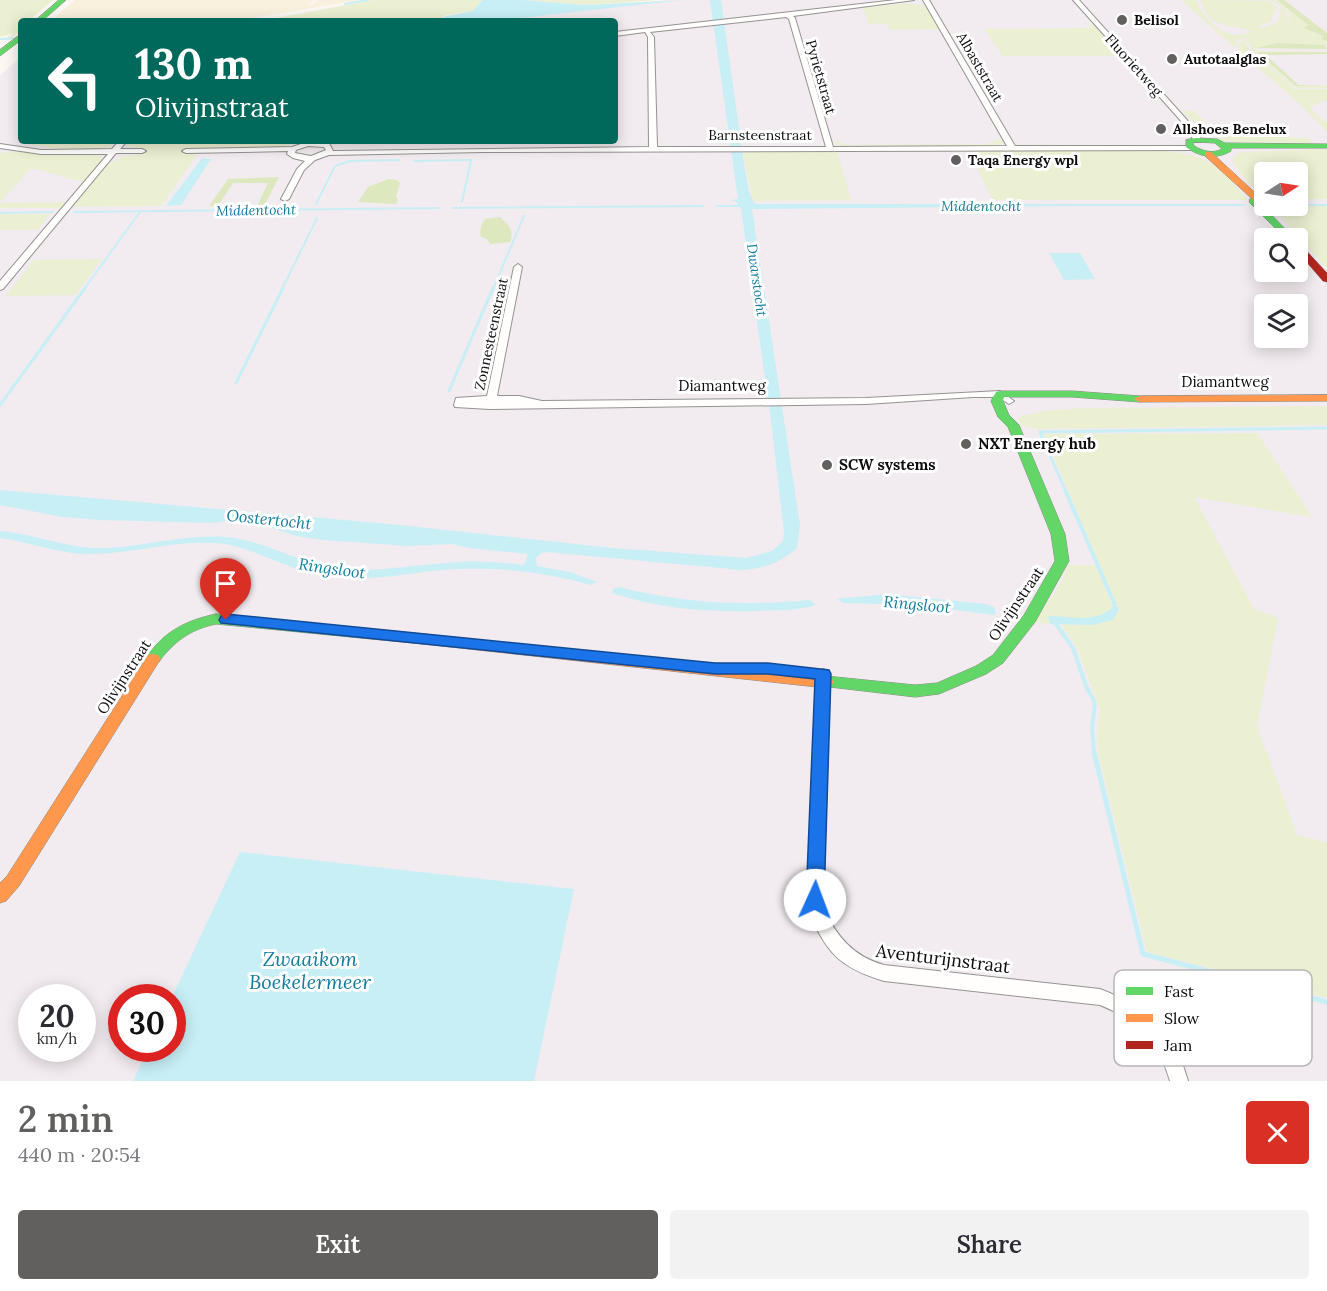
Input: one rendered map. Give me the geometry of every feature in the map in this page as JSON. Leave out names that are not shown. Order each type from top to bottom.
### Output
[{"type":"street","points":[[42,18],[63,0]]},
{"type":"street","points":[[653,149],[651,37],[646,31],[911,0]]},
{"type":"street","name":"Albaststraat","points":[[926,0],[1012,148]]},
{"type":"street","name":"Fluorietweg","points":[[1076,0],[1254,200]]},
{"type":"street","name":"Pyrietstraat","points":[[787,14],[792,18],[830,148]]},
{"type":"street","points":[[0,54],[18,38]]},
{"type":"street","points":[[0,140],[8,145],[56,152],[142,151]]},
{"type":"street","points":[[0,287],[120,144]]},
{"type":"street","points":[[186,151],[292,150],[307,144]]},
{"type":"street","points":[[324,144],[329,151]]},
{"type":"street","points":[[483,150],[484,144]]},
{"type":"street","points":[[1206,145],[1327,146]]},
{"type":"street","name":"Barnsteenstraat","points":[[313,158],[329,151],[1206,145]]},
{"type":"street","points":[[292,150],[293,156],[313,158]]},
{"type":"street","points":[[301,169],[302,158]]},
{"type":"street","points":[[285,199],[301,169],[313,158]]},
{"type":"street","name":"Fluorietweg","points":[[1272,216],[1282,228]]},
{"type":"street","points":[[1308,258],[1327,279]]},
{"type":"street","name":"Zonnesteenstraat","points":[[490,403],[518,267]]},
{"type":"street","name":"Diamantweg","points":[[490,403],[1002,399],[1072,394],[1124,399],[1327,398]]},
{"type":"street","name":"Olivijnstraat","points":[[0,895],[13,881],[159,651],[177,632],[194,624],[226,620],[823,678],[915,691],[939,688],[960,679],[998,659],[1029,618],[1062,561],[1058,534],[1012,425],[1015,418],[1002,399]]},
{"type":"street","name":"Aventurijnstraat","points":[[823,678],[815,908],[836,947],[848,959],[865,968],[884,973],[1101,997],[1114,1002]]},
{"type":"street","name":"Aventurijnstraat","points":[[1175,1066],[1179,1081]]},
{"type":"shaded area","points":[[75,0],[314,0],[307,5],[311,5],[319,0],[360,0],[250,18],[54,18]]},
{"type":"shaded area","points":[[669,0],[1327,0],[1327,1081],[0,1081],[0,75],[18,60],[18,144],[618,144],[618,18],[502,18]]},
{"type":"green space","points":[[0,0],[53,0],[32,18],[18,18],[18,32],[12,37],[8,37],[14,33],[0,37]]},
{"type":"green space","points":[[373,0],[482,0],[473,11],[446,15],[442,18],[276,18]]},
{"type":"green space","points":[[523,0],[657,0],[586,5]]},
{"type":"green space","points":[[1181,0],[1196,0],[1210,21],[1218,28],[1234,35],[1251,31],[1216,22],[1206,13],[1200,0],[1269,1],[1277,8],[1272,17],[1273,20],[1260,26],[1260,29],[1278,22],[1282,7],[1270,0],[1275,0],[1286,8],[1286,14],[1291,20],[1286,24],[1292,22],[1288,10],[1309,26],[1305,28],[1323,37],[1327,45],[1278,43],[1256,48],[1257,51],[1327,50],[1258,52],[1296,86],[1327,86],[1327,88],[1295,88],[1252,51],[1249,43],[1244,40],[1250,37],[1238,40],[1235,48]]},
{"type":"green space","points":[[1277,0],[1284,0],[1327,33],[1327,41],[1322,40],[1323,36],[1304,28],[1308,25]]},
{"type":"green space","points":[[907,3],[926,6],[940,29],[890,30],[887,24],[869,24],[863,8]]},
{"type":"green space","points":[[1088,25],[1094,26],[1121,56],[1003,56],[984,29],[1091,28]]},
{"type":"green space","points":[[1244,40],[1250,51],[1294,89],[1327,89],[1327,100],[1310,107],[1316,115],[1327,122],[1327,131],[1290,95],[1238,51],[1239,43]]},
{"type":"green space","points":[[1278,43],[1325,45],[1327,49],[1256,48]]},
{"type":"green space","points":[[1257,52],[1327,52],[1327,54],[1266,55],[1298,85],[1327,86],[1296,86]]},
{"type":"green space","points":[[1194,111],[1214,131],[1222,135],[1308,138],[1313,143],[1230,142],[1209,136],[1183,112]]},
{"type":"green space","points":[[1004,139],[1005,143],[991,146],[850,147],[836,144],[831,140],[849,145],[988,144]]},
{"type":"green space","points":[[114,144],[101,149],[89,150],[32,145]]},
{"type":"green space","points":[[126,144],[293,144],[261,149],[189,149],[186,154],[197,154],[161,206],[72,207],[109,165],[118,159],[141,154],[144,150],[126,146]]},
{"type":"green space","points":[[1140,149],[1175,152],[1201,158],[1223,172],[1247,200],[993,200],[968,150]]},
{"type":"green space","points":[[1327,149],[1327,199],[1308,199],[1308,162],[1254,162],[1254,189],[1232,160],[1240,152]]},
{"type":"green space","points":[[15,151],[51,155],[99,155],[102,160],[84,182],[31,168],[0,202],[0,153]]},
{"type":"green space","points":[[743,151],[837,151],[851,200],[753,201]]},
{"type":"green space","points":[[279,177],[264,206],[257,206],[268,183],[233,183],[218,206],[209,206],[228,179]]},
{"type":"green space","points":[[389,179],[400,183],[396,204],[358,202],[368,187]]},
{"type":"green space","points":[[67,202],[62,208],[0,208],[0,203]]},
{"type":"green space","points":[[1308,206],[1327,206],[1327,269],[1308,248],[1308,228],[1291,228],[1280,216],[1308,216]]},
{"type":"green space","points":[[0,214],[50,214],[37,230],[0,230]]},
{"type":"green space","points":[[500,217],[511,231],[510,242],[490,244],[487,239],[481,237],[481,225],[485,219]]},
{"type":"green space","points":[[102,259],[75,295],[6,296],[34,260]]},
{"type":"green space","points":[[1327,406],[1327,425],[1036,429],[1020,425],[1018,417],[1043,411],[1083,408]]},
{"type":"green space","points":[[1257,433],[1312,517],[1194,497],[1254,609],[1278,618],[1257,726],[1297,835],[1327,843],[1327,998],[1312,994],[1312,970],[1217,970],[1147,952],[1099,756],[1097,738],[1100,710],[1077,647],[1061,624],[1092,625],[1118,607],[1044,434]]},
{"type":"green space","points":[[1068,565],[1095,565],[1113,607],[1091,618],[1048,617],[1050,624],[1035,622],[1062,581]]},
{"type":"water","points":[[482,0],[523,0],[586,5],[682,0],[520,18],[442,18],[473,11]]},
{"type":"water","points":[[710,0],[721,0],[744,164],[749,192],[755,204],[1067,204],[1069,206],[752,209],[800,525],[797,548],[791,553],[765,566],[742,570],[546,552],[536,558],[537,566],[570,572],[597,582],[591,585],[536,573],[480,569],[443,570],[379,577],[340,577],[305,571],[225,544],[191,543],[89,554],[66,552],[0,538],[0,531],[80,547],[107,548],[195,537],[225,537],[255,543],[328,567],[356,570],[466,562],[524,565],[528,554],[469,548],[453,544],[408,546],[323,540],[297,536],[249,520],[213,523],[62,517],[0,505],[0,490],[390,524],[613,548],[746,558],[772,551],[783,541],[784,533],[772,428],[741,208],[737,202],[731,200],[738,199]]},
{"type":"water","points":[[202,158],[211,159],[181,205],[166,206]]},
{"type":"water","points":[[1049,253],[1080,253],[1095,279],[1064,280]]},
{"type":"water","points":[[619,587],[691,600],[761,603],[810,600],[816,605],[756,611],[683,608],[647,603],[612,593],[613,589]]},
{"type":"water","points":[[887,594],[986,604],[994,607],[996,613],[994,615],[919,605],[843,603],[837,599]]},
{"type":"water","points":[[1113,607],[1118,607],[1119,610],[1113,620],[1092,625],[1050,624],[1048,616],[1074,618],[1098,616]]},
{"type":"water","name":"Zwaaikom Boekelermeer","points":[[240,852],[574,889],[534,1081],[133,1081],[142,1062],[186,1062],[186,984],[178,984]]},
{"type":"waterway","name":"Ringsloot","points":[[345,4],[368,0]]},
{"type":"waterway","name":"Ringsloot","points":[[0,39],[18,38]]},
{"type":"waterway","points":[[316,204],[335,166],[350,161],[399,160]]},
{"type":"waterway","points":[[414,161],[471,160],[462,202]]},
{"type":"waterway","name":"Middentocht","points":[[1065,205],[1244,205]]},
{"type":"waterway","name":"Middentocht","points":[[1308,205],[1327,205]]},
{"type":"waterway","name":"Middentocht","points":[[453,208],[703,206]]},
{"type":"waterway","name":"Middentocht","points":[[717,206],[743,206]]},
{"type":"waterway","name":"Middentocht","points":[[74,212],[439,208]]},
{"type":"waterway","name":"Middentocht","points":[[0,213],[52,212]]},
{"type":"waterway","points":[[84,289],[140,212]]},
{"type":"waterway","points":[[493,289],[524,216]]},
{"type":"waterway","points":[[282,289],[317,218]]},
{"type":"waterway","points":[[0,405],[85,288]]},
{"type":"waterway","points":[[236,383],[283,288]]},
{"type":"waterway","points":[[449,391],[493,288]]},
{"type":"waterway","points":[[1067,494],[1040,432],[1327,428]]},
{"type":"waterway","points":[[1066,492],[1115,605],[1114,611]]},
{"type":"waterway","points":[[1053,620],[1073,648],[1086,686],[1095,703],[1092,728],[1094,753]]},
{"type":"waterway","points":[[1094,752],[1143,954],[1204,970]]},
{"type":"waterway","points":[[1312,998],[1327,1002]]},
{"type":"traffic: fast","points":[[42,18],[63,0]]},
{"type":"traffic: fast","points":[[0,54],[18,39]]},
{"type":"traffic: fast","points":[[1196,140],[1217,141],[1228,149],[1214,154],[1199,152],[1190,147],[1189,142],[1196,140]]},
{"type":"traffic: fast","points":[[1225,145],[1327,146]]},
{"type":"traffic: fast","points":[[1253,201],[1280,228]]},
{"type":"traffic: fast","points":[[826,682],[915,691],[939,688],[981,670],[998,659],[1030,618],[1062,561],[1058,534],[1013,425],[1004,417],[997,401],[1000,394],[1072,394],[1140,399]]},
{"type":"traffic: fast","points":[[153,659],[172,637],[188,627],[216,619],[423,639]]},
{"type":"traffic: slow","points":[[1208,154],[1254,196]]},
{"type":"traffic: slow","points":[[1140,399],[1327,398]]},
{"type":"traffic: slow","points":[[423,639],[826,682]]},
{"type":"traffic: slow","points":[[0,895],[13,881],[153,659]]},
{"type":"traffic: jam","points":[[1308,258],[1327,279]]},
{"type":"place","name":"Belisol","points":[[1122,20]]},
{"type":"place","name":"Autotaalglas","points":[[1172,59]]},
{"type":"place","name":"Allshoes Benelux","points":[[1161,129]]},
{"type":"place","name":"Taqa Energy wpl","points":[[956,160]]},
{"type":"place","name":"NXT Energy hub","points":[[966,444]]},
{"type":"place","name":"SCW systems","points":[[827,465]]},
{"type":"route","points":[[226,620],[715,669],[768,668],[823,674],[815,900]]},
{"type":"water label","name":"Dwarstocht","points":[[757,280]]},
{"type":"water label","name":"Oostertocht","points":[[269,519]]}]
